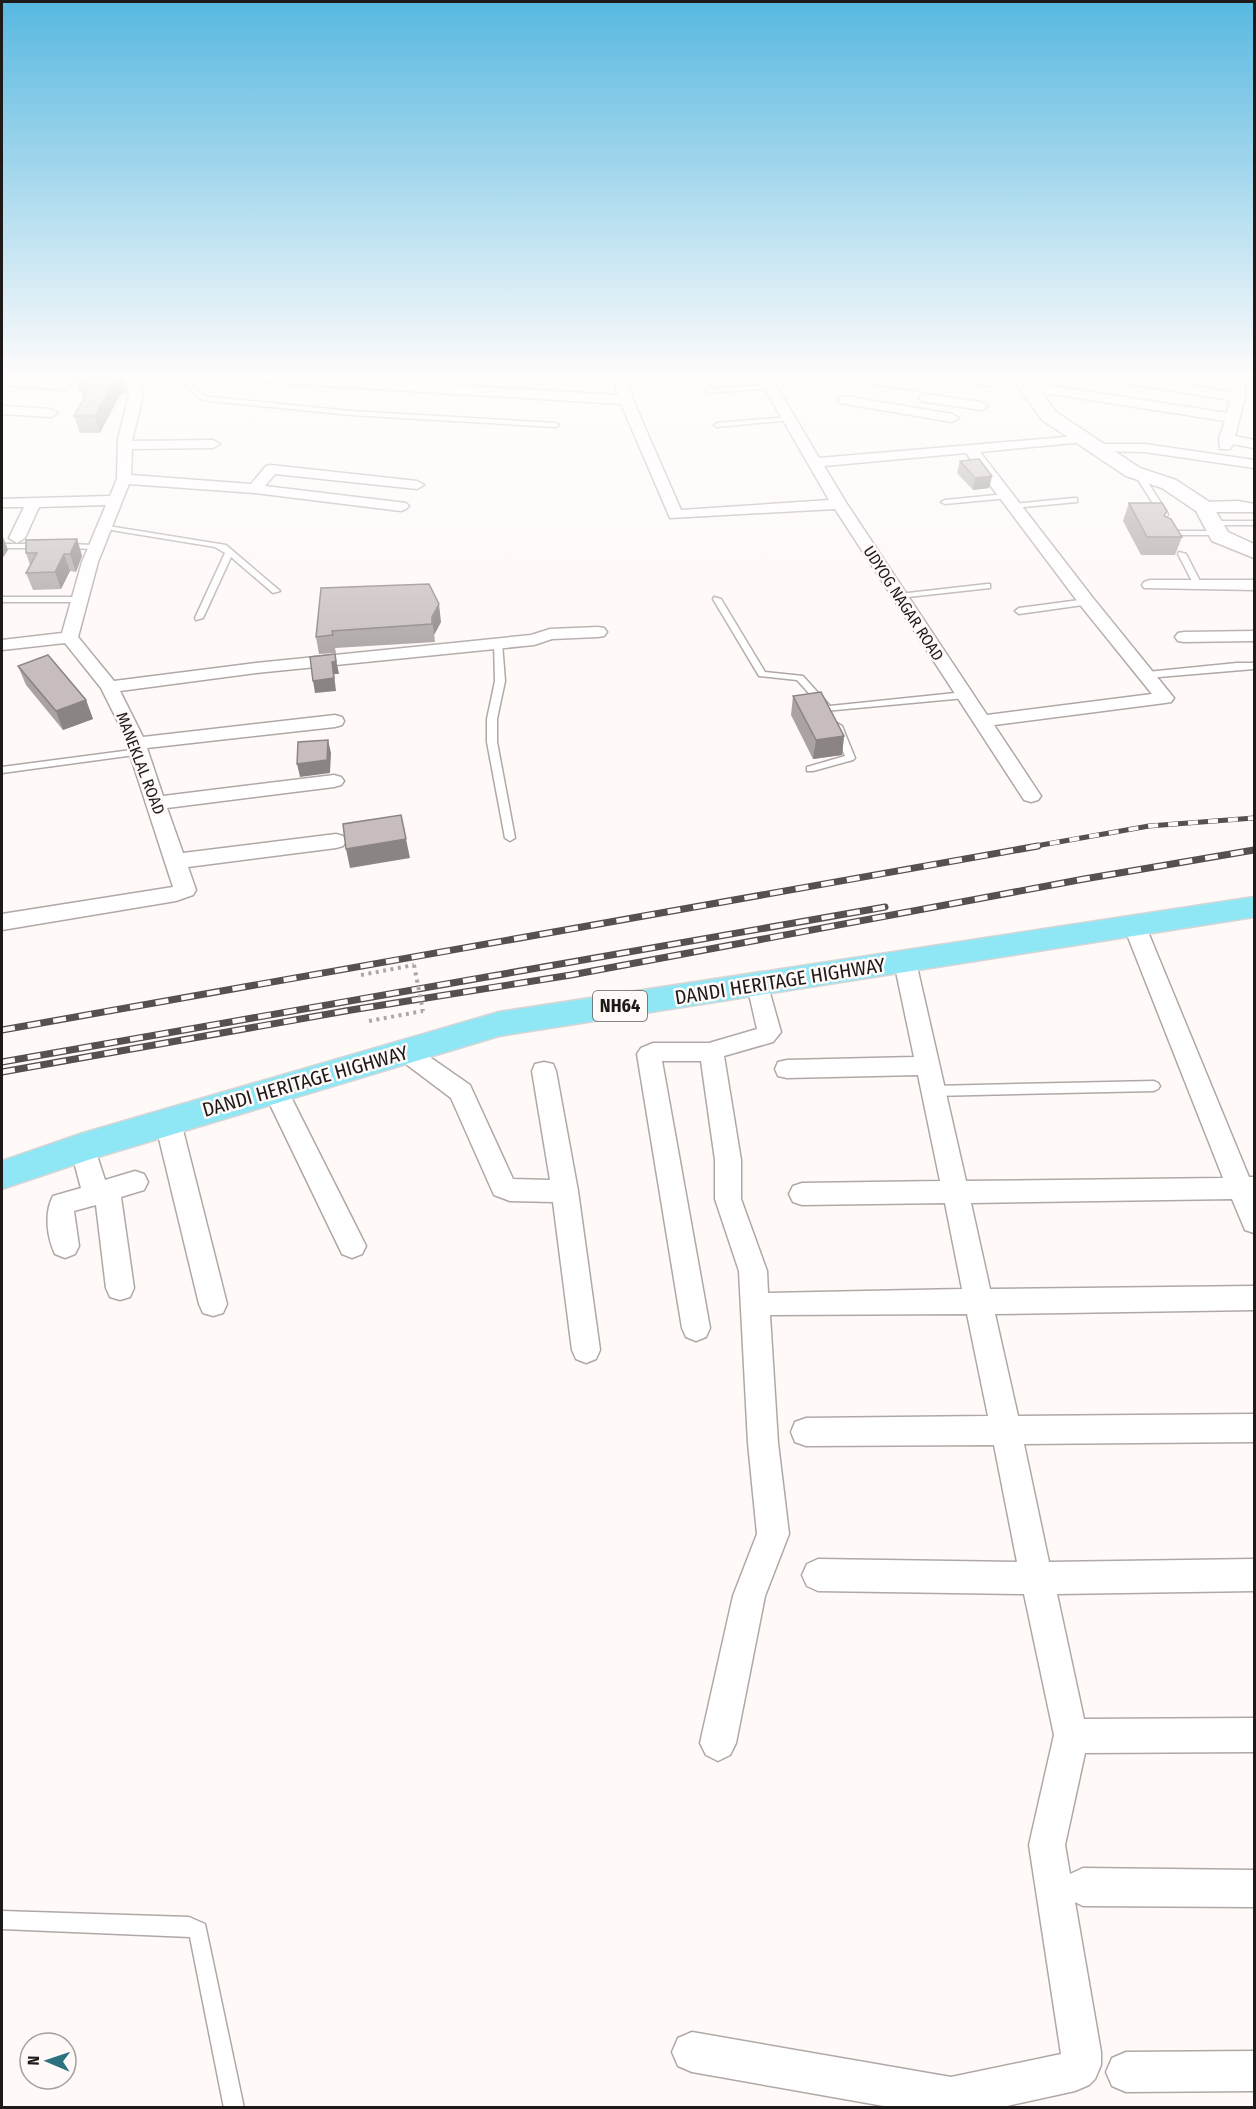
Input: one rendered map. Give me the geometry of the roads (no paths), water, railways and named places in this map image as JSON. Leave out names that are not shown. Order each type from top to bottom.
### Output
[{"type":"highway","name":"DANDI HERITAGE HIGHWAY","points":[[2,1175],[83,1147],[499,1024],[1254,907]]},
{"type":"main road","points":[[1138,475],[1169,484],[1212,521],[1221,536],[1254,552]]},
{"type":"street","points":[[2,645],[69,637],[96,547],[116,500],[124,473]]},
{"type":"street","points":[[255,489],[267,473]]},
{"type":"street","points":[[311,473],[417,485]]},
{"type":"street","points":[[657,473],[675,515],[839,504]]},
{"type":"street","name":"UDYOG NAGAR ROAD","points":[[821,473],[1031,796]]},
{"type":"street","points":[[981,721],[1165,698],[1087,602],[989,473]]},
{"type":"street","points":[[124,479],[255,489],[401,506]]},
{"type":"street","points":[[1212,521],[1251,508],[1241,491]]},
{"type":"street","points":[[2,503],[116,500]]},
{"type":"street","points":[[12,542],[34,502]]},
{"type":"street","points":[[1150,585],[1254,585]]},
{"type":"street","points":[[108,687],[248,669],[534,640],[553,633],[598,632]]},
{"type":"street","points":[[1184,637],[1254,636]]},
{"type":"street","name":"MANEKLAL ROAD","points":[[2,922],[176,894],[185,890],[132,730],[108,687],[69,637]]},
{"type":"street","points":[[137,748],[335,721]]},
{"type":"street","points":[[157,803],[334,781]]},
{"type":"street","points":[[177,861],[336,841]]},
{"type":"street","points":[[1135,927],[1248,1188],[1254,1222]]},
{"type":"street","points":[[692,2052],[951,2097],[1075,2071],[1081,2065],[1081,2052],[1047,1845],[1072,1734],[1068,1726],[977,1302],[956,1193],[904,962]]},
{"type":"street","points":[[696,1328],[650,1054],[653,1052],[712,1052],[765,1036],[769,1032],[758,985]]},
{"type":"street","points":[[406,1052],[461,1092],[503,1187],[510,1190],[565,1191]]},
{"type":"street","points":[[712,1052],[728,1160],[728,1199],[753,1270],[763,1443],[773,1534],[749,1596],[718,1743]]},
{"type":"street","points":[[787,1069],[931,1078]]},
{"type":"street","points":[[544,1071],[565,1191],[586,1350]]},
{"type":"street","points":[[275,1090],[352,1246]]},
{"type":"street","points":[[168,1122],[213,1304]]},
{"type":"street","points":[[83,1147],[101,1191],[120,1288]]},
{"type":"street","points":[[65,1246],[60,1208],[62,1204],[135,1182]]},
{"type":"street","points":[[802,1194],[1248,1188]]},
{"type":"street","points":[[772,1304],[1254,1298]]},
{"type":"street","points":[[806,1432],[1254,1428]]},
{"type":"street","points":[[818,1575],[1036,1578],[1254,1575]]},
{"type":"street","points":[[1072,1734],[1079,1736],[1254,1735]]},
{"type":"street","points":[[1083,1887],[1254,1889]]},
{"type":"street","points":[[1126,2072],[1254,2071]]},
{"type":"lane","points":[[1138,475],[1164,514]]},
{"type":"lane","points":[[945,502],[1074,500]]},
{"type":"lane","points":[[1164,533],[1212,521],[1254,523]]},
{"type":"lane","points":[[105,527],[216,545],[229,552],[276,591]]},
{"type":"lane","points":[[12,542],[96,547]]},
{"type":"lane","points":[[199,618],[229,552]]},
{"type":"lane","points":[[1182,554],[1198,585]]},
{"type":"lane","points":[[900,596],[987,586]]},
{"type":"lane","points":[[2,600],[80,599]]},
{"type":"lane","points":[[717,599],[762,674],[803,680],[828,709],[850,758],[810,769]]},
{"type":"lane","points":[[1019,611],[1087,602]]},
{"type":"lane","points":[[498,643],[500,681],[492,719],[492,742],[510,838]]},
{"type":"lane","points":[[1147,675],[1254,666]]},
{"type":"lane","points":[[828,709],[964,695]]},
{"type":"lane","points":[[2,770],[137,748]]},
{"type":"lane","points":[[931,1078],[1154,1086]]},
{"type":"lane","points":[[2,1920],[189,1926],[198,1931],[234,2108]]},
{"type":"railway","points":[[1030,847],[1149,826],[1254,818]]},
{"type":"railway","points":[[2,1030],[1038,846]]},
{"type":"railway","points":[[2,1072],[351,1010],[571,975],[1084,879],[1254,850]]},
{"type":"railway","points":[[2,1062],[885,907]]}]
